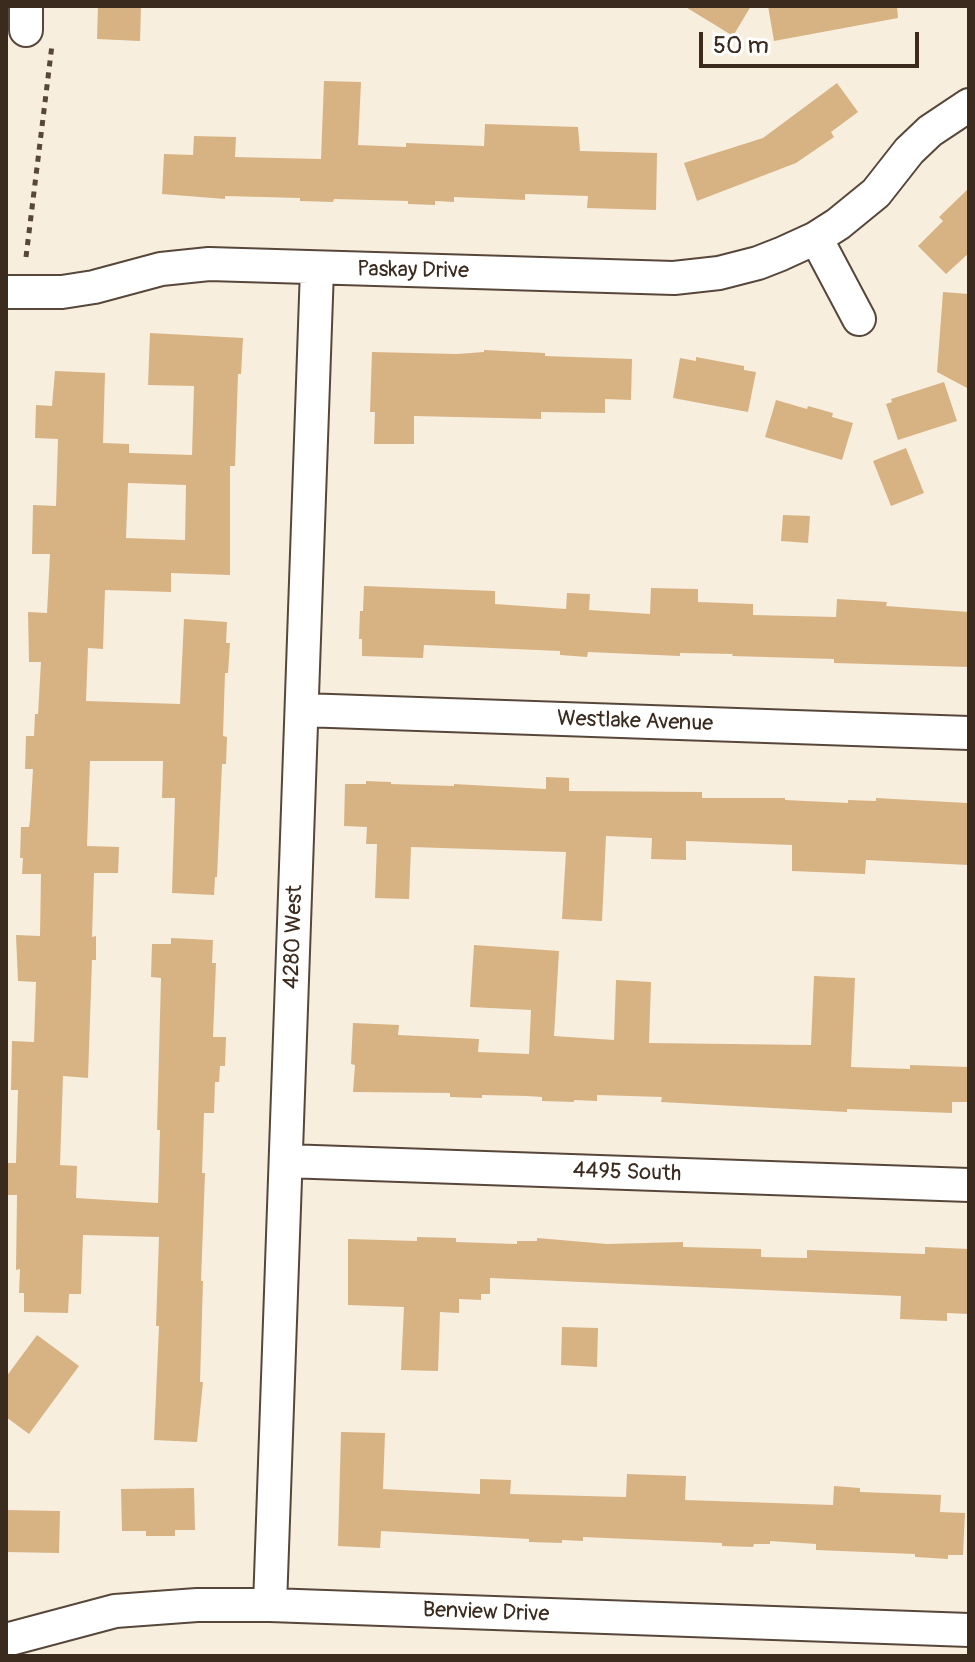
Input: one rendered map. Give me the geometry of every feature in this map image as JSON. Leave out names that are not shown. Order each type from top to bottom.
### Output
[{"type":"street","name":"Paskay Drive","points":[[6,292],[62,292],[184,265],[674,278],[737,270],[816,238],[876,193],[909,151],[930,131],[969,105]]},
{"type":"street","points":[[816,238],[859,319]]},
{"type":"street","name":"4280 West","points":[[270,1605],[317,269]]},
{"type":"street","name":"Westlake Avenue","points":[[302,710],[969,733]]},
{"type":"street","name":"4495 South","points":[[286,1161],[969,1185]]},
{"type":"street","name":"Benview Drive","points":[[6,1640],[79,1619],[169,1606],[270,1605],[969,1630]]},
{"type":"path","points":[[26,257],[35,25]]},
{"type":"building","points":[[98,6],[141,6],[140,41],[97,39]]},
{"type":"building","points":[[684,6],[751,6],[733,36]]},
{"type":"building","points":[[768,6],[897,6],[898,18],[774,41]]},
{"type":"building","points":[[324,81],[361,82],[358,145],[484,146],[485,124],[578,127],[580,151],[657,153],[656,210],[587,208],[588,196],[525,194],[525,200],[454,197],[454,202],[435,201],[435,205],[408,204],[408,201],[334,199],[333,202],[225,196],[225,199],[162,194],[164,154],[193,155],[194,136],[236,137],[235,157],[321,159]]},
{"type":"building","points":[[837,83],[858,112],[831,132],[834,137],[796,163],[697,201],[684,163],[763,138]]},
{"type":"building","points":[[969,188],[969,253],[946,274],[918,246],[943,221],[939,217]]},
{"type":"building","points":[[943,292],[969,294],[969,389],[937,372]]},
{"type":"building","points":[[150,333],[243,338],[241,374],[238,374],[235,466],[230,466],[230,575],[171,573],[171,592],[105,590],[103,649],[88,648],[86,701],[180,704],[184,619],[227,622],[226,643],[230,643],[228,673],[225,673],[223,736],[227,737],[226,764],[222,764],[217,877],[214,895],[172,893],[175,798],[162,798],[163,761],[90,761],[87,846],[119,847],[118,873],[94,873],[92,937],[96,936],[96,960],[92,960],[88,1078],[63,1076],[60,1165],[77,1166],[76,1198],[158,1203],[161,978],[151,977],[152,944],[171,944],[171,938],[213,940],[212,963],[216,963],[213,1037],[226,1037],[225,1066],[220,1066],[219,1082],[215,1082],[214,1113],[204,1113],[200,1382],[203,1382],[197,1442],[154,1440],[159,1237],[83,1235],[81,1294],[69,1294],[68,1313],[24,1312],[24,1293],[19,1293],[20,1269],[16,1270],[17,1195],[7,1195],[8,1163],[16,1163],[18,1090],[11,1090],[12,1041],[34,1042],[36,982],[18,981],[16,935],[40,936],[41,874],[22,874],[23,858],[20,858],[21,827],[29,827],[33,769],[25,769],[26,736],[34,736],[41,662],[29,662],[28,612],[47,613],[50,554],[32,554],[33,505],[56,506],[58,439],[35,438],[36,405],[52,406],[55,371],[105,373],[103,443],[129,444],[129,453],[192,455],[194,386],[148,385]],"holes":[[[128,483],[186,485],[185,540],[126,538]]]},
{"type":"building","points":[[484,350],[632,359],[631,400],[605,399],[605,413],[541,412],[541,419],[414,416],[414,444],[374,444],[375,412],[370,412],[372,352],[457,354]]},
{"type":"building","points":[[696,357],[744,366],[744,370],[756,372],[748,412],[673,398],[680,358],[696,361]]},
{"type":"building","points":[[944,382],[957,421],[898,440],[886,404],[892,402],[891,399]]},
{"type":"building","points":[[776,400],[833,413],[832,417],[853,423],[842,460],[765,437]]},
{"type":"building","points":[[906,448],[924,493],[891,506],[873,461]]},
{"type":"building","points":[[783,515],[810,516],[808,543],[781,541]]},
{"type":"building","points":[[364,586],[495,591],[495,604],[566,609],[567,593],[590,594],[589,610],[650,614],[651,588],[698,589],[698,602],[753,604],[753,615],[836,617],[837,599],[969,612],[969,667],[834,663],[834,659],[733,654],[680,653],[680,656],[588,652],[587,657],[560,655],[560,651],[424,645],[423,658],[362,656],[362,639],[359,639]]},
{"type":"building","points":[[546,777],[569,778],[569,791],[702,792],[702,798],[785,798],[848,803],[848,800],[876,801],[876,798],[967,803],[969,865],[866,860],[865,874],[792,871],[792,845],[686,841],[686,860],[651,859],[652,838],[606,836],[602,921],[562,919],[566,852],[411,847],[409,899],[375,898],[377,844],[366,844],[367,827],[344,826],[345,784],[366,784],[366,781],[546,789]]},
{"type":"building","points":[[474,945],[559,951],[554,1036],[614,1040],[616,980],[651,982],[649,1043],[811,1045],[814,976],[855,978],[851,1067],[969,1067],[969,1102],[952,1102],[952,1113],[847,1109],[847,1112],[661,1102],[662,1097],[597,1095],[597,1101],[574,1102],[542,1101],[542,1097],[527,1096],[482,1095],[482,1098],[450,1097],[450,1093],[353,1092],[353,1023],[399,1025],[398,1035],[479,1039],[478,1052],[529,1054],[531,1010],[470,1007]]},
{"type":"building","points":[[417,1237],[517,1244],[517,1241],[537,1241],[537,1238],[607,1244],[683,1242],[683,1247],[761,1249],[761,1257],[807,1258],[807,1250],[925,1254],[925,1247],[969,1249],[969,1314],[947,1313],[947,1321],[900,1319],[901,1296],[490,1278],[490,1294],[481,1294],[481,1300],[459,1299],[459,1313],[440,1312],[438,1371],[401,1370],[404,1307],[348,1305],[348,1239],[417,1241]]},
{"type":"building","points":[[562,1327],[598,1328],[597,1367],[561,1365]]},
{"type":"building","points":[[37,1335],[79,1366],[29,1434],[6,1417],[6,1377]]},
{"type":"building","points":[[341,1432],[385,1433],[383,1489],[480,1494],[480,1479],[511,1480],[510,1494],[626,1497],[627,1474],[686,1476],[685,1500],[833,1505],[834,1486],[860,1488],[860,1492],[941,1495],[940,1512],[965,1513],[963,1555],[948,1555],[948,1559],[915,1557],[915,1554],[816,1550],[816,1544],[770,1541],[770,1544],[754,1544],[753,1547],[583,1537],[583,1541],[562,1540],[562,1543],[381,1531],[380,1548],[338,1546]]},
{"type":"building","points":[[194,1488],[195,1530],[175,1530],[175,1536],[146,1536],[146,1531],[122,1531],[121,1489]]},
{"type":"building","points":[[6,1510],[60,1511],[59,1553],[6,1552]]}]
